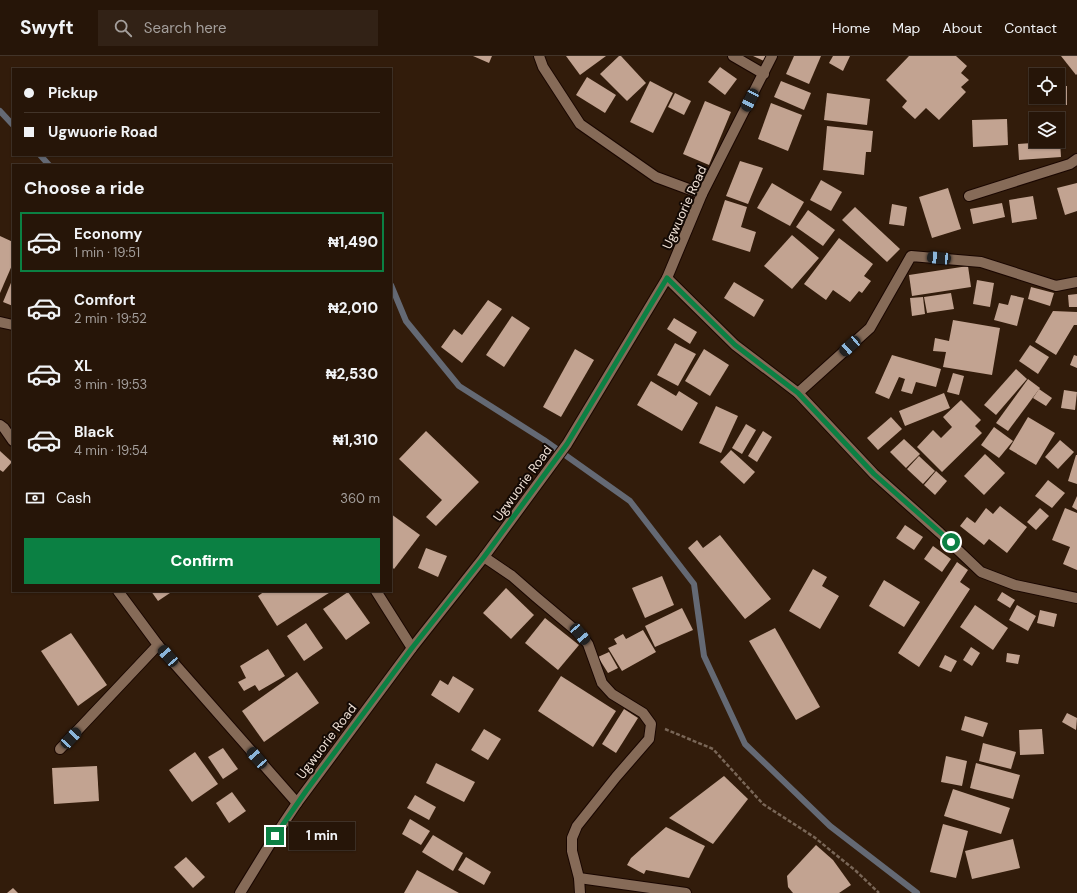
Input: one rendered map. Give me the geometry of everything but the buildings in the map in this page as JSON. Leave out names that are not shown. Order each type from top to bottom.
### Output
[{"type":"street","points":[[539,56],[542,67],[580,124],[656,177],[702,194]]},
{"type":"street","points":[[733,56],[764,74]]},
{"type":"street","name":"Ugwuorie Road","points":[[240,893],[297,802],[412,648],[484,557],[567,444],[667,278],[702,194],[772,56]]},
{"type":"street","points":[[969,196],[1070,164],[1077,159]]},
{"type":"street","points":[[798,393],[870,328],[911,256],[981,262],[1056,286],[1077,282]]},
{"type":"street","points":[[667,278],[735,345],[798,393],[874,474],[981,572],[1015,585],[1077,598]]},
{"type":"street","points":[[0,322],[12,326]]},
{"type":"street","points":[[0,426],[4,428],[12,440]]},
{"type":"street","points":[[484,557],[512,576],[580,634],[588,644],[602,683],[612,694],[643,713],[651,724],[649,739],[577,826],[572,838],[572,851],[579,878],[580,893]]},
{"type":"street","points":[[119,592],[158,645],[297,802]]},
{"type":"street","points":[[377,592],[412,648]]},
{"type":"street","points":[[60,749],[158,645]]},
{"type":"street","points":[[579,878],[686,893]]},
{"type":"path","points":[[651,724],[713,749],[763,804],[814,837],[856,871],[879,893]]},
{"type":"waterway","points":[[0,111],[12,124]]},
{"type":"waterway","points":[[41,156],[48,164]]},
{"type":"waterway","points":[[392,287],[406,321],[459,386],[544,440],[630,501],[694,584],[704,656],[745,744],[830,826],[917,893]]},
{"type":"route","points":[[275,836],[297,802],[412,648],[484,557],[567,444],[667,278],[735,345],[798,393],[874,474],[951,542]]}]
